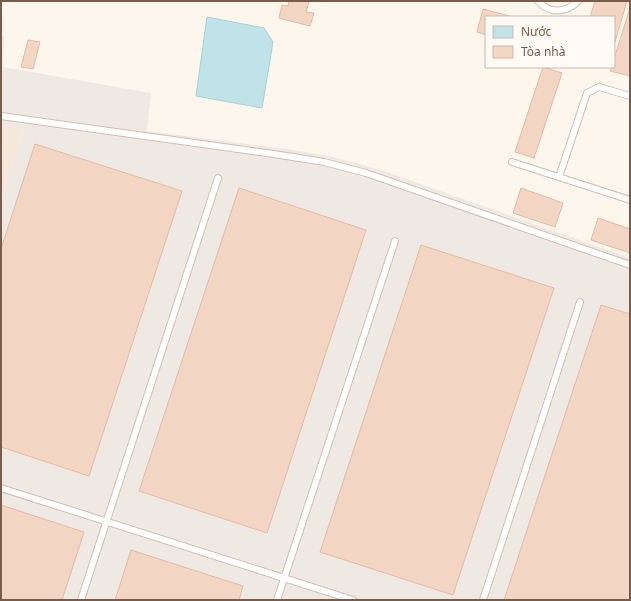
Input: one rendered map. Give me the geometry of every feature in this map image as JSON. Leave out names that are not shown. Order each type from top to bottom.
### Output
[{"type":"lane","points":[[538,1],[545,7],[556,10],[572,7],[578,1]]},
{"type":"lane","points":[[559,177],[587,93],[599,87],[630,96]]},
{"type":"lane","points":[[1,116],[324,162],[366,173],[630,265]]},
{"type":"lane","points":[[512,162],[630,200]]},
{"type":"lane","points":[[81,600],[218,178]]},
{"type":"lane","points":[[277,600],[395,241]]},
{"type":"lane","points":[[482,600],[580,302]]},
{"type":"lane","points":[[1,488],[353,600]]},
{"type":"shaded area","points":[[1,36],[4,36],[3,67],[151,93],[147,131],[300,151],[342,159],[384,171],[630,258],[630,600],[1,600],[1,199],[24,129],[1,125]]},
{"type":"shaded area","points":[[1,125],[24,129],[1,199]]},
{"type":"water","points":[[207,17],[264,28],[273,42],[262,108],[196,96]]},
{"type":"building","points":[[289,1],[309,1],[306,12],[314,13],[310,26],[279,18],[282,5],[288,6]]},
{"type":"building","points":[[595,1],[627,1],[615,42],[615,16],[590,16]]},
{"type":"building","points":[[630,8],[630,76],[610,71],[612,68],[615,68],[615,56]]},
{"type":"building","points":[[483,9],[509,16],[485,16],[485,35],[477,32]]},
{"type":"building","points":[[28,40],[40,42],[33,69],[21,67]]},
{"type":"building","points":[[543,68],[562,73],[534,158],[515,152]]},
{"type":"building","points":[[35,144],[182,191],[89,476],[1,447],[1,249]]},
{"type":"building","points":[[239,188],[366,230],[267,533],[139,491]]},
{"type":"building","points":[[521,188],[563,203],[555,227],[513,213]]},
{"type":"building","points":[[598,218],[630,229],[630,253],[591,240]]},
{"type":"building","points":[[421,245],[554,288],[453,595],[320,552]]},
{"type":"building","points":[[601,305],[630,314],[630,600],[504,600]]},
{"type":"building","points":[[1,505],[84,532],[62,600],[1,600]]},
{"type":"building","points":[[131,550],[243,586],[239,600],[115,600]]}]
